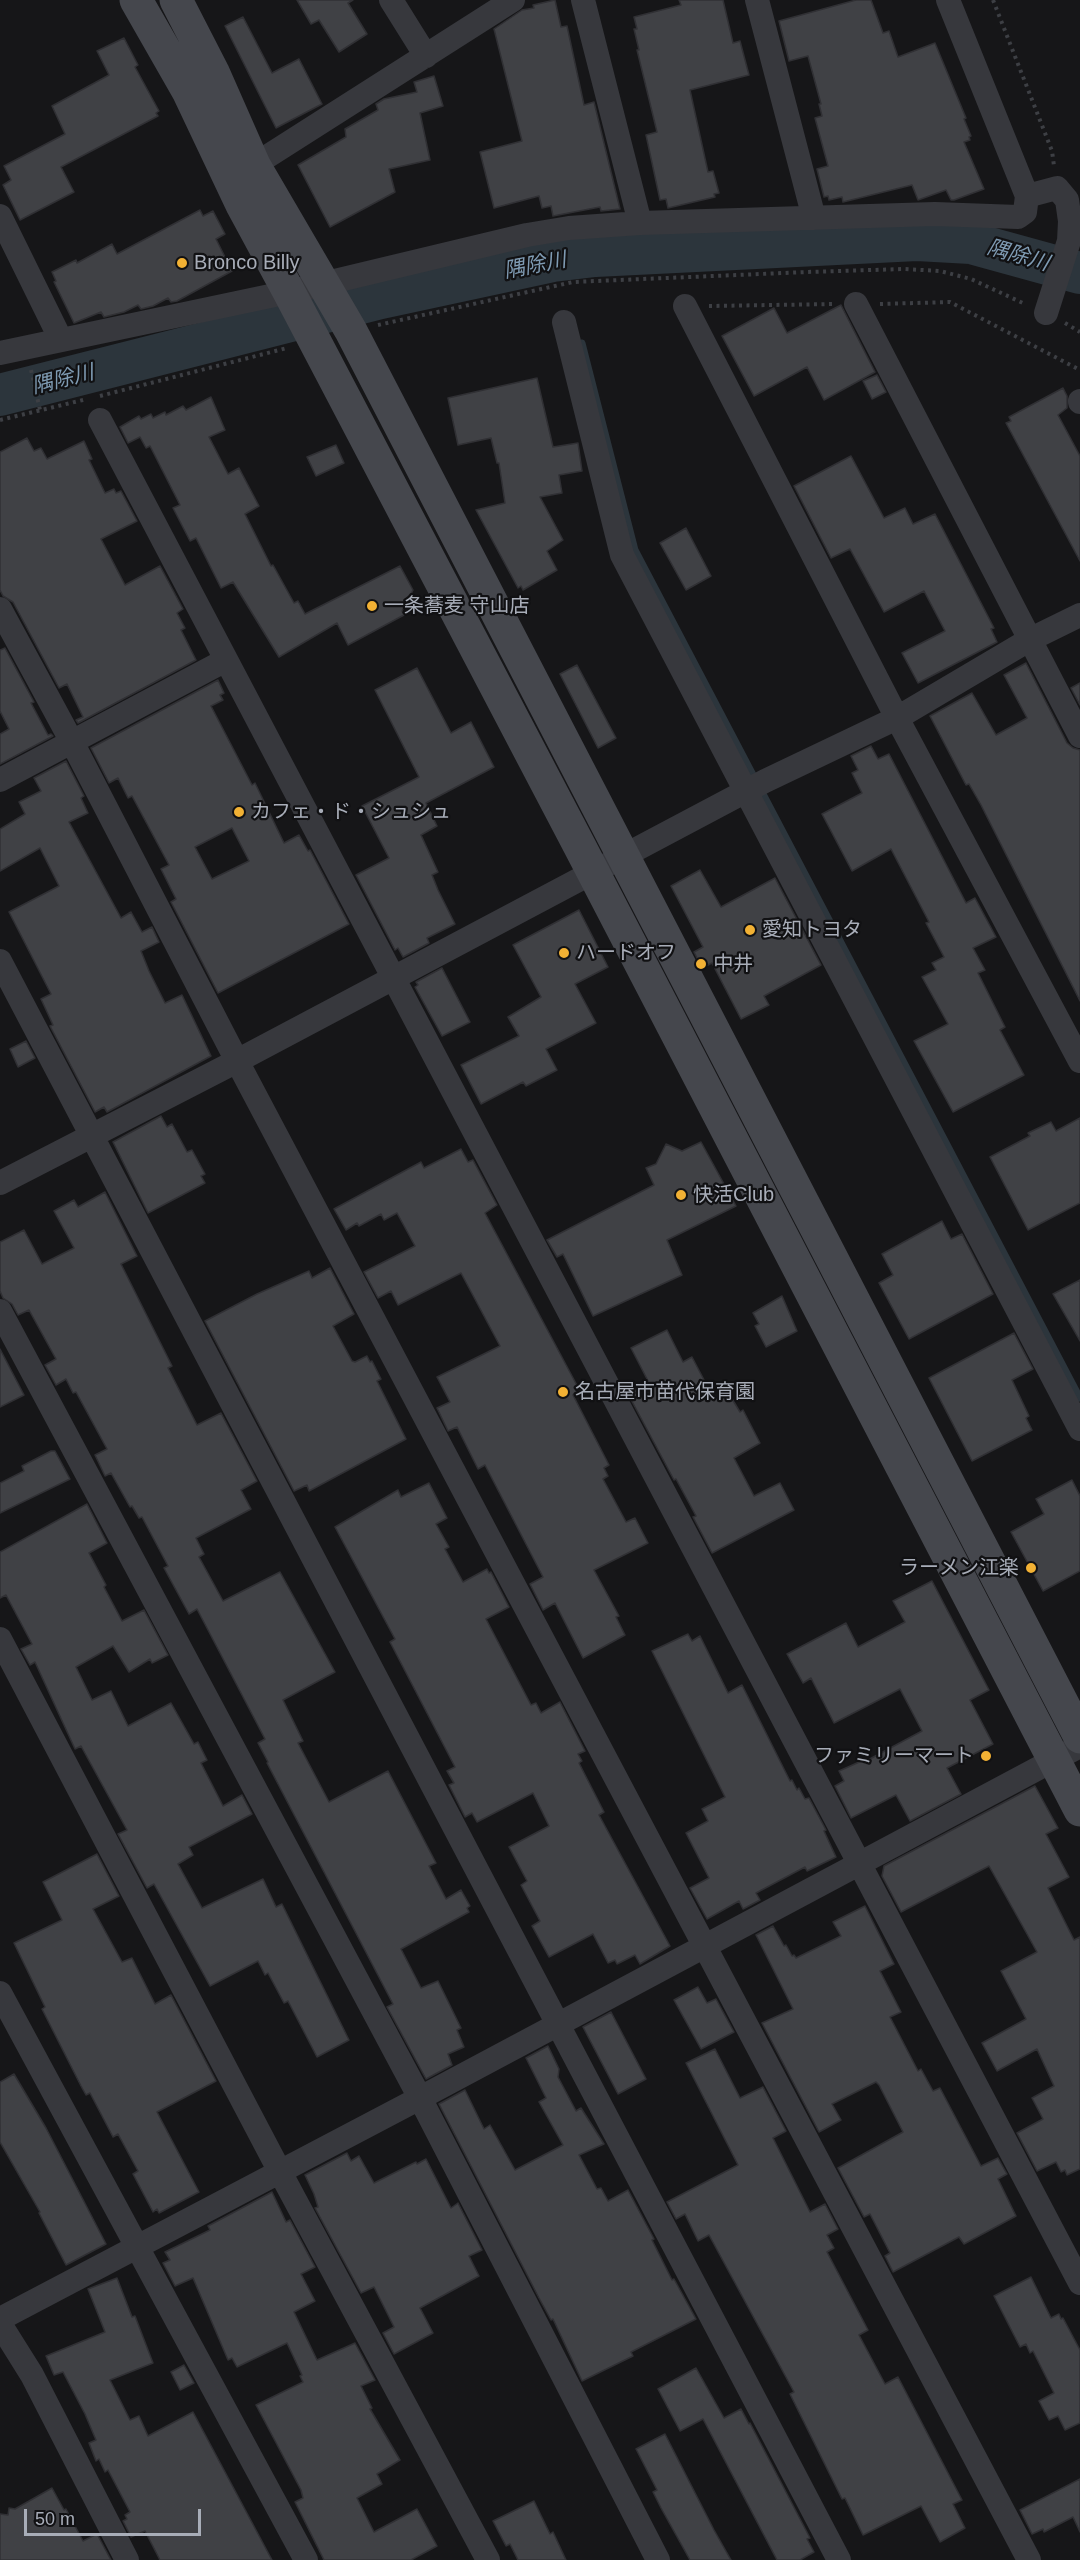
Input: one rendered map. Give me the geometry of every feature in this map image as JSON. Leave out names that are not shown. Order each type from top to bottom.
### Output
[{"type":"street","points":[[136,0],[188,91],[242,206],[290,292],[593,872],[1066,1752],[1080,1810]]},
{"type":"street","points":[[176,0],[213,72],[254,165],[323,284],[360,329],[624,856],[1080,1737]]},
{"type":"street","points":[[391,0],[426,56]]},
{"type":"street","points":[[254,165],[513,0]]},
{"type":"street","points":[[583,0],[640,223]]},
{"type":"street","points":[[757,0],[814,218]]},
{"type":"street","points":[[0,353],[290,292],[527,235],[569,228],[640,223],[935,214],[1018,217],[1024,212],[1027,196],[948,0]]},
{"type":"street","points":[[1027,196],[1057,188],[1067,200],[1071,229],[1049,308]]},
{"type":"street","points":[[0,216],[61,340]]},
{"type":"street","points":[[856,304],[1080,736]]},
{"type":"street","points":[[685,306],[897,718],[1080,1061]]},
{"type":"street","points":[[564,322],[622,555],[752,788],[1080,1429]]},
{"type":"street","points":[[100,420],[1080,2283]]},
{"type":"street","points":[[0,609],[1029,2560]]},
{"type":"street","points":[[0,1183],[237,1061],[752,788],[897,718],[1029,640],[1080,615]]},
{"type":"street","points":[[0,780],[226,660]]},
{"type":"street","points":[[0,961],[839,2560]]},
{"type":"street","points":[[0,1311],[420,2098],[658,2560]]},
{"type":"street","points":[[0,1640],[279,2170],[488,2560]]},
{"type":"street","points":[[0,2319],[706,1946],[1066,1752]]},
{"type":"street","points":[[0,1993],[306,2560]]},
{"type":"street","points":[[0,2324],[32,2375],[127,2560]]},
{"type":"path","points":[[993,0],[1052,151],[1057,188]]},
{"type":"path","points":[[360,329],[573,282],[904,269],[940,271],[971,279],[1049,308]]},
{"type":"path","points":[[685,306],[950,302],[1080,370]]},
{"type":"path","points":[[99,396],[314,341]]},
{"type":"path","points":[[25,347],[40,410]]},
{"type":"path","points":[[0,420],[88,399]]},
{"type":"building","points":[[297,0],[353,0],[348,3],[367,34],[339,52],[319,20],[311,24]]},
{"type":"building","points":[[555,0],[561,27],[567,26],[584,105],[594,102],[620,209],[601,211],[600,207],[553,216],[551,206],[542,208],[539,196],[494,208],[480,152],[522,141],[494,29],[522,10]]},
{"type":"building","points":[[679,0],[723,0],[733,43],[740,41],[749,75],[690,90],[708,172],[713,171],[719,193],[714,194],[715,197],[668,208],[666,199],[660,200],[646,135],[657,132],[637,50],[639,50],[634,17],[681,5]]},
{"type":"building","points":[[856,0],[871,0],[883,33],[889,31],[898,57],[935,43],[966,118],[964,119],[971,136],[970,140],[964,142],[984,189],[954,200],[951,200],[946,190],[918,200],[912,185],[843,202],[842,197],[829,200],[828,196],[824,197],[817,169],[828,166],[815,118],[822,116],[819,104],[821,104],[808,56],[789,61],[779,21]]},
{"type":"building","points":[[243,17],[272,73],[299,59],[322,104],[276,128],[225,26]]},
{"type":"building","points":[[124,38],[138,65],[135,67],[159,111],[156,113],[158,116],[61,167],[74,192],[20,220],[3,185],[11,180],[4,166],[65,134],[52,106],[109,75],[97,51]]},
{"type":"building","points":[[434,76],[443,106],[420,113],[430,160],[389,169],[395,192],[330,227],[298,165],[346,137],[345,129],[378,110],[376,104],[384,99],[417,92],[414,82]]},
{"type":"building","points":[[200,210],[203,216],[213,211],[225,234],[216,239],[232,271],[177,301],[171,302],[168,298],[153,306],[141,309],[138,305],[124,312],[104,317],[101,312],[74,323],[54,282],[56,281],[52,272],[76,260],[77,263],[112,244],[117,254]]},
{"type":"building","points":[[841,305],[875,372],[824,400],[807,367],[754,396],[722,336],[774,308],[787,333]]},
{"type":"building","points":[[877,375],[886,392],[872,399],[863,381]]},
{"type":"building","points":[[537,378],[553,447],[578,443],[582,471],[559,475],[562,493],[540,497],[563,540],[547,551],[557,570],[523,590],[521,586],[518,588],[476,510],[505,503],[499,463],[497,463],[491,438],[458,445],[448,398]]},
{"type":"building","points":[[1063,388],[1067,396],[1067,408],[1058,415],[1080,456],[1080,561],[1006,423],[1011,421],[1009,417]]},
{"type":"building","points":[[211,397],[225,430],[209,437],[228,474],[239,468],[259,506],[245,514],[271,566],[273,565],[294,603],[298,601],[305,614],[400,566],[413,590],[402,611],[404,615],[348,645],[337,623],[279,657],[233,582],[221,588],[196,538],[190,541],[173,508],[180,505],[150,446],[146,448],[140,437],[128,443],[120,427],[139,416],[141,419],[151,414],[153,418],[165,412],[166,415],[183,406],[186,410]]},
{"type":"building","points":[[27,438],[34,451],[41,448],[47,459],[84,441],[92,459],[89,460],[105,493],[114,489],[116,493],[121,491],[137,521],[101,539],[125,585],[160,566],[183,609],[177,613],[185,628],[181,630],[196,660],[78,723],[76,720],[83,717],[67,684],[59,688],[13,602],[3,596],[0,590],[0,452]]},
{"type":"building","points":[[336,445],[344,463],[316,476],[307,457]]},
{"type":"building","points":[[851,456],[884,518],[905,508],[913,524],[935,514],[994,628],[991,629],[997,642],[918,683],[902,653],[945,631],[924,591],[884,612],[850,549],[831,558],[794,486]]},
{"type":"building","points":[[686,528],[711,576],[686,590],[660,543]]},
{"type":"building","points":[[5,648],[34,702],[31,703],[48,735],[53,736],[0,764],[0,734],[9,729],[0,711],[0,650]]},
{"type":"building","points":[[1026,663],[1067,743],[1080,750],[1080,1001],[981,805],[969,784],[966,785],[930,716],[972,693],[996,735],[1027,718],[1004,675]]},
{"type":"building","points":[[577,665],[616,738],[598,748],[560,674]]},
{"type":"building","points":[[417,668],[451,733],[471,722],[494,767],[426,803],[437,826],[421,835],[438,872],[432,875],[455,924],[427,938],[429,943],[403,957],[398,948],[395,950],[356,875],[389,858],[362,806],[419,777],[375,690]]},
{"type":"building","points":[[218,680],[224,693],[220,695],[223,700],[211,706],[252,785],[255,783],[284,843],[299,835],[308,851],[310,850],[349,924],[218,993],[171,902],[176,899],[161,869],[169,865],[132,796],[128,798],[118,778],[109,783],[91,748]],"holes":[[[232,828],[249,861],[212,879],[195,847]]]},
{"type":"building","points":[[1080,683],[1080,705],[1071,688]]},
{"type":"building","points":[[871,746],[878,759],[889,754],[966,903],[975,898],[996,937],[973,948],[985,970],[978,973],[1005,1027],[1000,1030],[1024,1075],[953,1112],[914,1041],[948,1024],[922,977],[936,970],[932,963],[944,957],[926,923],[929,922],[891,849],[852,871],[822,814],[862,793],[852,773],[858,770],[851,756]]},
{"type":"building","points":[[66,761],[84,796],[81,798],[88,813],[69,822],[121,918],[131,912],[142,932],[152,927],[159,942],[141,951],[149,971],[165,1003],[182,995],[211,1056],[107,1112],[104,1107],[95,1112],[50,1026],[53,1025],[41,999],[51,994],[9,912],[59,886],[40,848],[0,871],[0,829],[25,814],[19,802],[41,791],[34,778]]},
{"type":"building","points":[[700,870],[721,907],[775,878],[821,965],[764,996],[769,1005],[741,1019],[712,963],[702,968],[694,952],[703,947],[671,886]]},
{"type":"building","points":[[579,910],[608,967],[575,984],[596,1023],[546,1049],[557,1070],[526,1086],[523,1082],[481,1104],[461,1065],[519,1036],[508,1017],[541,997],[513,945]]},
{"type":"building","points":[[442,968],[470,1022],[442,1036],[415,987],[418,985],[416,982]]},
{"type":"building","points":[[26,1041],[35,1058],[18,1067],[10,1049]]},
{"type":"building","points":[[161,1116],[167,1127],[172,1124],[187,1152],[192,1150],[205,1174],[201,1176],[205,1183],[148,1213],[113,1142]]},
{"type":"building","points":[[1080,1118],[1080,1203],[1028,1230],[990,1157],[1030,1136],[1028,1133],[1051,1122],[1056,1131]]},
{"type":"building","points":[[701,1142],[736,1206],[667,1240],[682,1275],[593,1316],[563,1254],[557,1257],[547,1240],[654,1185],[646,1168],[656,1164],[666,1144],[682,1151]]},
{"type":"building","points":[[461,1149],[468,1162],[473,1160],[497,1205],[485,1213],[580,1391],[573,1395],[609,1465],[604,1468],[608,1476],[603,1479],[626,1522],[635,1518],[648,1543],[594,1570],[619,1616],[616,1617],[625,1635],[583,1658],[555,1603],[543,1610],[530,1584],[543,1577],[485,1465],[478,1469],[457,1427],[448,1431],[437,1408],[450,1402],[437,1377],[500,1346],[461,1273],[398,1305],[391,1291],[378,1298],[364,1272],[415,1246],[397,1213],[384,1220],[381,1214],[346,1230],[334,1209],[421,1162],[424,1168]]},
{"type":"building","points":[[105,1192],[137,1256],[121,1264],[172,1366],[168,1368],[197,1425],[221,1413],[257,1481],[241,1490],[251,1509],[196,1538],[204,1554],[199,1557],[223,1601],[280,1572],[335,1672],[283,1700],[303,1741],[298,1743],[329,1802],[388,1771],[436,1863],[429,1866],[446,1899],[461,1890],[470,1906],[467,1908],[469,1912],[401,1949],[421,1988],[438,1981],[461,2028],[457,2030],[464,2047],[448,2054],[452,2065],[426,2079],[387,2007],[393,2004],[267,1763],[258,1743],[265,1739],[197,1609],[189,1614],[164,1568],[168,1566],[142,1517],[139,1518],[132,1506],[130,1507],[111,1473],[105,1476],[95,1455],[107,1449],[76,1392],[73,1393],[66,1379],[56,1385],[45,1365],[56,1359],[29,1310],[18,1315],[0,1291],[0,1242],[24,1230],[42,1264],[74,1248],[54,1211],[74,1200],[78,1207]]},
{"type":"building","points":[[942,1221],[951,1239],[962,1234],[993,1294],[909,1339],[879,1283],[893,1275],[882,1254]]},
{"type":"building","points":[[330,1268],[354,1314],[333,1326],[352,1361],[355,1362],[367,1356],[370,1362],[372,1361],[381,1379],[377,1381],[406,1439],[309,1491],[307,1485],[294,1491],[205,1321],[257,1294],[309,1271],[312,1278]]},
{"type":"building","points":[[1080,1280],[1080,1341],[1053,1294]]},
{"type":"building","points":[[782,1296],[797,1331],[766,1347],[755,1326],[759,1324],[753,1313]]},
{"type":"building","points":[[667,1330],[683,1362],[692,1357],[714,1399],[728,1392],[740,1412],[743,1410],[760,1443],[734,1458],[754,1496],[780,1483],[794,1510],[712,1553],[693,1517],[696,1516],[627,1392],[648,1381],[631,1348]]},
{"type":"building","points":[[1014,1333],[1033,1369],[1012,1380],[1029,1416],[1026,1418],[1032,1430],[972,1461],[929,1378]]},
{"type":"building","points":[[0,1349],[24,1395],[0,1407]]},
{"type":"building","points":[[55,1451],[70,1479],[0,1513],[0,1483],[24,1471],[22,1466]]},
{"type":"building","points":[[1072,1480],[1080,1496],[1080,1571],[1043,1591],[1011,1532],[1044,1514],[1036,1499]]},
{"type":"building","points":[[429,1483],[447,1518],[436,1524],[449,1547],[445,1549],[463,1582],[487,1569],[489,1573],[491,1572],[509,1607],[486,1619],[531,1705],[536,1703],[541,1713],[560,1702],[585,1751],[578,1754],[582,1761],[579,1763],[604,1812],[599,1815],[670,1946],[640,1964],[635,1955],[617,1964],[615,1960],[608,1963],[593,1934],[549,1957],[532,1926],[540,1921],[521,1885],[527,1881],[509,1847],[549,1826],[533,1793],[477,1822],[472,1813],[465,1817],[449,1785],[454,1783],[447,1771],[455,1767],[390,1642],[395,1639],[335,1527],[398,1490],[401,1497]]},
{"type":"building","points":[[87,1504],[107,1543],[89,1553],[122,1621],[144,1610],[168,1655],[152,1663],[150,1659],[129,1672],[113,1646],[76,1667],[92,1700],[111,1691],[128,1726],[171,1703],[194,1744],[198,1742],[207,1760],[201,1763],[223,1806],[242,1795],[252,1814],[189,1847],[193,1855],[178,1864],[202,1908],[263,1879],[276,1907],[282,1904],[349,2040],[317,2057],[288,2001],[284,2003],[268,1973],[265,1975],[258,1961],[210,1986],[154,1884],[147,1888],[118,1834],[127,1830],[81,1746],[75,1749],[35,1662],[30,1665],[21,1649],[32,1644],[6,1595],[0,1598],[0,1552]]},
{"type":"building","points":[[932,1581],[989,1690],[970,1700],[993,1744],[947,1768],[961,1794],[910,1821],[896,1795],[851,1818],[835,1786],[844,1781],[839,1771],[866,1759],[866,1761],[922,1731],[900,1689],[834,1723],[811,1678],[803,1683],[787,1654],[846,1623],[858,1647],[905,1622],[893,1601]]},
{"type":"building","points":[[688,1634],[692,1641],[700,1636],[728,1693],[742,1685],[790,1781],[792,1780],[797,1790],[799,1788],[805,1799],[809,1798],[826,1830],[824,1831],[836,1857],[807,1871],[805,1867],[756,1893],[760,1900],[743,1909],[739,1901],[707,1919],[690,1888],[709,1878],[686,1833],[708,1821],[702,1809],[725,1797],[652,1651]]},
{"type":"building","points":[[1035,1786],[1058,1828],[1046,1834],[1069,1877],[1048,1888],[1074,1940],[1080,1937],[1080,2169],[1067,2175],[1065,2170],[1061,2172],[1056,2162],[1037,2171],[1017,2133],[1043,2119],[1032,2098],[1054,2086],[1037,2049],[997,2071],[982,2043],[1026,2019],[1001,1971],[1037,1952],[989,1866],[901,1912],[882,1876],[884,1866]]},
{"type":"building","points":[[97,1854],[119,1896],[93,1909],[122,1962],[132,1958],[155,2004],[171,1995],[216,2081],[157,2112],[199,2192],[159,2213],[157,2209],[153,2212],[133,2174],[138,2171],[118,2134],[113,2137],[90,2093],[86,2095],[81,2086],[42,2009],[45,2007],[14,1943],[62,1920],[43,1882]]},
{"type":"building","points":[[865,1906],[894,1964],[880,1971],[901,2012],[890,2017],[918,2071],[921,2069],[933,2091],[940,2088],[981,2166],[998,2158],[1007,2174],[998,2179],[1016,2216],[964,2244],[959,2237],[893,2272],[885,2256],[890,2253],[870,2214],[864,2217],[838,2168],[903,2132],[879,2085],[876,2082],[832,2104],[841,2120],[819,2132],[762,2023],[793,2009],[756,1935],[773,1926],[784,1946],[786,1945],[792,1956],[796,1958],[841,1936],[833,1922]]},
{"type":"building","points":[[698,1987],[707,2003],[716,1999],[734,2032],[701,2049],[674,2000]]},
{"type":"building","points":[[611,2012],[646,2079],[618,2094],[583,2027]]},
{"type":"building","points":[[548,2046],[559,2069],[558,2077],[576,2111],[581,2108],[604,2144],[579,2155],[597,2189],[601,2188],[608,2201],[628,2190],[654,2239],[652,2240],[672,2280],[674,2279],[696,2319],[631,2352],[633,2356],[582,2381],[553,2319],[551,2320],[539,2298],[439,2104],[465,2090],[484,2129],[490,2125],[515,2170],[563,2145],[539,2102],[546,2098],[526,2058]]},
{"type":"building","points":[[715,2049],[740,2098],[763,2087],[786,2131],[773,2138],[810,2212],[825,2204],[838,2229],[827,2235],[834,2248],[827,2252],[868,2330],[859,2335],[885,2384],[898,2377],[962,2500],[953,2504],[965,2528],[940,2542],[921,2506],[863,2535],[845,2498],[842,2499],[790,2394],[794,2392],[709,2235],[698,2241],[685,2214],[676,2219],[667,2202],[738,2165],[686,2063]]},
{"type":"building","points":[[14,2074],[46,2128],[106,2244],[66,2265],[40,2212],[0,2142],[0,2082]]},
{"type":"building","points":[[347,2153],[351,2161],[359,2156],[374,2183],[426,2159],[451,2208],[458,2203],[482,2250],[469,2256],[479,2276],[420,2308],[433,2333],[394,2354],[383,2333],[394,2327],[374,2287],[361,2293],[315,2208],[318,2207],[305,2175]]},
{"type":"building","points":[[272,2192],[286,2222],[290,2220],[315,2267],[301,2274],[315,2301],[294,2312],[317,2360],[355,2343],[375,2380],[361,2386],[372,2408],[370,2409],[400,2460],[377,2474],[382,2484],[357,2498],[374,2532],[417,2509],[437,2546],[411,2560],[324,2560],[295,2502],[303,2498],[301,2490],[256,2405],[303,2382],[287,2343],[237,2367],[232,2358],[228,2360],[193,2278],[175,2286],[163,2263],[170,2260],[165,2252],[210,2230],[208,2226]]},
{"type":"building","points":[[1031,2277],[1051,2318],[1059,2314],[1061,2319],[1063,2318],[1080,2350],[1080,2423],[1065,2430],[1058,2416],[1049,2420],[1039,2401],[1054,2393],[1033,2351],[1030,2353],[1026,2344],[1020,2347],[994,2296]]},
{"type":"building","points":[[117,2278],[153,2363],[110,2380],[130,2420],[139,2416],[148,2436],[193,2412],[272,2560],[160,2560],[145,2531],[131,2537],[123,2521],[127,2519],[125,2515],[130,2512],[108,2470],[105,2472],[99,2459],[96,2461],[89,2443],[96,2440],[85,2414],[63,2372],[54,2375],[46,2356],[105,2332],[88,2289]]},
{"type":"building","points":[[184,2365],[194,2383],[180,2390],[171,2372]]},
{"type":"building","points":[[696,2368],[724,2418],[741,2409],[750,2423],[810,2538],[807,2539],[814,2552],[800,2560],[777,2560],[703,2419],[680,2431],[658,2389]]},
{"type":"building","points":[[665,2434],[731,2560],[690,2560],[661,2508],[653,2492],[657,2490],[636,2449]]},
{"type":"building","points":[[1080,2479],[1080,2532],[1073,2517],[1044,2532],[1043,2529],[1032,2534],[1020,2510]]},
{"type":"building","points":[[52,2488],[83,2541],[97,2534],[111,2560],[0,2560],[0,2514],[8,2515],[9,2508],[15,2509]]},
{"type":"building","points":[[534,2501],[550,2534],[553,2532],[566,2560],[518,2560],[510,2544],[506,2546],[493,2521]]},
{"type":"waterway","name":"隅除川","points":[[0,395],[381,298],[553,261],[595,256],[917,240],[971,243],[1080,273]]},
{"type":"waterway","points":[[582,343],[635,550],[1080,1398]]},
{"type":"place","name":"Bronco Billy","points":[[182,263]]},
{"type":"place","name":"一条蕎麦 守山店","points":[[372,606]]},
{"type":"place","name":"カフェ・ド・シュシュ","points":[[239,812]]},
{"type":"place","name":"愛知トヨタ","points":[[750,930]]},
{"type":"place","name":"ハードオフ","points":[[564,953]]},
{"type":"place","name":"中井","points":[[701,964]]},
{"type":"place","name":"快活Club","points":[[681,1195]]},
{"type":"place","name":"名古屋市苗代保育園","points":[[563,1392]]},
{"type":"place","name":"ラーメン江楽","points":[[1031,1568]]},
{"type":"place","name":"ファミリーマート","points":[[986,1756]]}]
